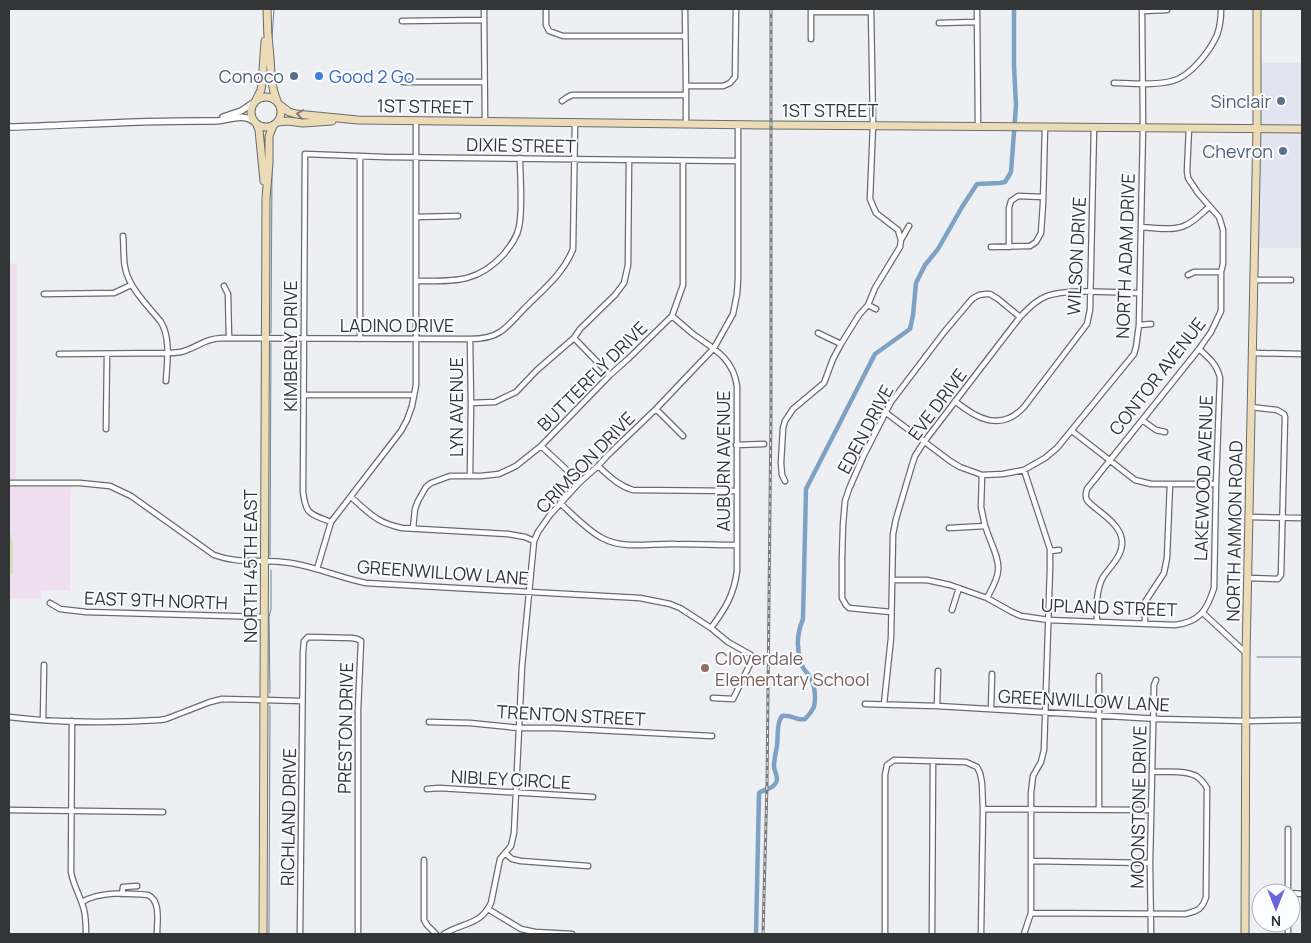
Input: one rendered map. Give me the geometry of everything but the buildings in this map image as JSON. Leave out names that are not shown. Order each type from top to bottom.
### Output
[{"type":"main road","points":[[267,9],[271,78],[281,115],[276,124]]},
{"type":"main road","name":"NORTH AMMON ROAD","points":[[1245,934],[1246,653],[1255,280],[1258,9]]},
{"type":"main road","points":[[267,28],[261,90],[250,112],[255,123],[267,128],[288,121],[311,123],[358,120]]},
{"type":"main road","points":[[255,102],[263,97],[268,97],[293,114],[358,120]]},
{"type":"main road","name":"1ST STREET","points":[[358,120],[1302,129]]},
{"type":"main road","name":"NORTH 45TH EAST","points":[[255,123],[259,130],[266,198]]},
{"type":"main road","name":"NORTH 45TH EAST","points":[[263,934],[266,198],[268,136],[276,124]]},
{"type":"street","points":[[484,9],[485,122]]},
{"type":"street","points":[[685,9],[686,124]]},
{"type":"street","points":[[686,86],[723,86],[730,83],[735,77],[736,9]]},
{"type":"street","points":[[977,9],[978,126]]},
{"type":"street","points":[[1114,83],[1177,80],[1198,63],[1211,46],[1217,34],[1221,9]]},
{"type":"street","points":[[811,39],[811,10],[871,10],[873,125],[870,199],[876,213],[898,230],[901,240]]},
{"type":"street","points":[[1142,10],[1167,10]]},
{"type":"street","name":"NORTH ADAM DRIVE","points":[[885,412],[960,467],[982,475],[1024,470],[1058,448],[1134,354],[1139,325],[1140,293],[1143,128],[1142,10]]},
{"type":"street","points":[[546,11],[546,25],[549,31],[563,36],[685,36]]},
{"type":"street","points":[[402,21],[484,20]]},
{"type":"street","points":[[939,23],[976,22]]},
{"type":"street","points":[[403,82],[484,82]]},
{"type":"street","points":[[562,101],[572,95],[686,95]]},
{"type":"street","points":[[204,121],[234,114],[255,102]]},
{"type":"street","points":[[9,127],[220,121],[240,117],[250,119],[255,123]]},
{"type":"street","points":[[317,569],[331,522],[401,431],[412,406],[416,339],[416,121]]},
{"type":"street","name":"LADINO DRIVE","points":[[58,354],[167,353],[188,350],[213,338],[470,340],[480,339],[500,332],[545,289],[564,268],[570,258],[574,239],[575,122]]},
{"type":"street","name":"CRIMSON DRIVE","points":[[488,909],[500,859],[511,846],[514,833],[522,666],[534,541],[538,532],[560,503],[656,409],[714,348],[733,314],[737,294],[738,125]]},
{"type":"street","points":[[992,247],[1030,246],[1036,242],[1041,233],[1044,126]]},
{"type":"street","name":"WILSON DRIVE","points":[[955,402],[972,414],[991,421],[1007,419],[1020,412],[1088,324],[1091,292],[1094,127]]},
{"type":"street","name":"CONTOR AVENUE","points":[[1097,621],[1098,589],[1103,578],[1120,554],[1122,542],[1116,527],[1087,500],[1087,489],[1199,349],[1211,332],[1221,311],[1223,230],[1219,217],[1191,185],[1188,178],[1188,128]]},
{"type":"street","name":"DIXIE STREET","points":[[304,154],[737,161]]},
{"type":"street","name":"KIMBERLY DRIVE","points":[[304,154],[302,492],[304,504],[310,514],[331,522]]},
{"type":"street","points":[[360,156],[360,339]]},
{"type":"street","points":[[416,281],[470,278],[486,270],[508,249],[519,227],[520,158]]},
{"type":"street","points":[[472,403],[495,402],[516,392],[574,338],[580,329],[624,283],[628,266],[628,160]]},
{"type":"street","name":"BUTTERFLY DRIVE","points":[[414,528],[414,517],[418,501],[426,487],[450,476],[481,476],[499,474],[510,470],[541,446],[610,375],[672,316],[683,285],[683,161]]},
{"type":"street","points":[[1008,247],[1010,201],[1018,196],[1043,197]]},
{"type":"street","points":[[1141,227],[1183,227],[1209,207]]},
{"type":"street","points":[[416,217],[458,216]]},
{"type":"street","points":[[785,481],[781,471],[781,463],[785,421],[794,409],[824,383],[841,344],[859,315],[868,305],[875,288],[900,247],[901,240],[909,226]]},
{"type":"street","points":[[124,236],[124,267],[126,275],[131,285],[165,329],[167,353],[166,381]]},
{"type":"street","points":[[1188,275],[1194,272],[1221,272]]},
{"type":"street","points":[[1255,280],[1291,280]]},
{"type":"street","points":[[44,294],[114,293],[131,285]]},
{"type":"street","points":[[224,286],[228,294],[229,338]]},
{"type":"street","name":"EVE DRIVE","points":[[884,704],[890,656],[894,534],[896,519],[915,456],[1020,317],[1036,302],[1046,296],[1072,293],[1140,293]]},
{"type":"street","name":"EDEN DRIVE","points":[[891,612],[850,608],[842,598],[843,525],[845,501],[849,489],[891,402],[972,299],[978,295],[990,294],[1020,317]]},
{"type":"street","points":[[868,305],[876,309]]},
{"type":"street","name":"AUBURN AVENUE","points":[[672,316],[714,348],[728,362],[736,376],[738,402],[736,445],[737,571],[734,589],[724,611],[711,628]]},
{"type":"street","points":[[1139,325],[1151,324]]},
{"type":"street","points":[[818,334],[841,344]]},
{"type":"street","points":[[574,338],[610,375]]},
{"type":"street","name":"LYN AVENUE","points":[[470,340],[472,403],[470,475]]},
{"type":"street","name":"LAKEWOOD AVENUE","points":[[1199,349],[1213,361],[1220,378],[1214,588],[1203,613]]},
{"type":"street","points":[[1253,353],[1302,354]]},
{"type":"street","points":[[106,429],[107,354]]},
{"type":"street","points":[[304,395],[414,395]]},
{"type":"street","points":[[1248,578],[1278,579],[1281,575],[1285,417],[1284,414],[1277,410],[1251,407]]},
{"type":"street","points":[[656,409],[683,436]]},
{"type":"street","points":[[1142,420],[1156,430],[1165,432]]},
{"type":"street","points":[[1072,431],[1135,480],[1151,484],[1216,484]]},
{"type":"street","points":[[736,445],[764,444]]},
{"type":"street","points":[[541,446],[579,483]]},
{"type":"street","points":[[598,466],[619,483],[633,490],[736,491]]},
{"type":"street","points":[[1024,470],[1048,539],[1050,551],[1044,712],[1045,736],[1044,750],[1041,762],[1033,776],[1031,793],[1031,913],[1024,934]]},
{"type":"street","points":[[982,475],[981,507],[998,567],[994,583],[987,598]]},
{"type":"street","name":"GREENWILLOW LANE","points":[[9,482],[80,483],[110,486],[131,496],[214,554],[227,559],[288,562],[305,565],[350,580],[366,583],[640,598],[670,604],[680,608],[711,628],[719,636],[752,657],[733,699],[713,698]]},
{"type":"street","points":[[1145,622],[1145,602],[1164,573],[1168,558],[1170,484]]},
{"type":"street","points":[[351,497],[383,523],[402,528],[508,534],[525,537],[534,541]]},
{"type":"street","points":[[560,503],[602,538],[616,543],[638,545],[737,545]]},
{"type":"street","points":[[1249,517],[1302,518]]},
{"type":"street","points":[[949,528],[985,526]]},
{"type":"street","points":[[1050,551],[1059,550]]},
{"type":"street","name":"UPLAND STREET","points":[[892,580],[928,580],[950,585],[987,598],[1021,616],[1048,620],[1145,622],[1175,625],[1192,621],[1203,613],[1246,653]]},
{"type":"street","points":[[952,610],[959,588]]},
{"type":"street","name":"EAST 9TH NORTH","points":[[50,603],[60,609],[86,612],[264,617]]},
{"type":"street","name":"PRESTON DRIVE","points":[[302,701],[304,641],[308,637],[357,638],[361,641],[358,710],[358,934]]},
{"type":"street","points":[[44,665],[44,720]]},
{"type":"street","points":[[937,706],[938,671]]},
{"type":"street","points":[[991,709],[992,674]]},
{"type":"street","points":[[1098,676],[1098,810]]},
{"type":"street","name":"MOONSTONE DRIVE","points":[[1151,934],[1151,810],[1154,685],[1156,680]]},
{"type":"street","points":[[9,717],[72,721],[160,720],[216,700],[302,701]]},
{"type":"street","name":"RICHLAND DRIVE","points":[[300,934],[302,701]]},
{"type":"street","name":"GREENWILLOW LANE","points":[[865,704],[1153,718],[1246,721],[1302,720]]},
{"type":"street","points":[[72,721],[71,872],[73,883],[82,902],[86,917],[86,934]]},
{"type":"street","name":"TRENTON STREET","points":[[429,722],[470,723],[519,728],[712,736]]},
{"type":"street","points":[[885,934],[885,776],[887,765],[894,760],[966,762],[977,767],[982,783],[981,934]]},
{"type":"street","points":[[932,934],[933,762]]},
{"type":"street","points":[[1031,913],[1185,914],[1196,911],[1204,905],[1206,897],[1207,788],[1203,781],[1196,776],[1185,773],[1152,772]]},
{"type":"street","name":"NIBLEY CIRCLE","points":[[427,788],[593,797]]},
{"type":"street","points":[[982,809],[1151,810]]},
{"type":"street","points":[[9,810],[163,812]]},
{"type":"street","points":[[1288,829],[1289,883]]},
{"type":"street","points":[[505,853],[512,859],[521,862],[588,866]]},
{"type":"street","points":[[424,860],[424,920],[436,934]]},
{"type":"street","points":[[1031,861],[1150,863]]},
{"type":"street","points":[[122,894],[123,887],[137,886]]},
{"type":"street","points":[[82,902],[98,896],[122,894],[148,895],[154,898],[157,907],[157,934]]},
{"type":"street","points":[[444,934],[457,926],[473,923],[488,909],[521,929],[535,932],[572,934]]},
{"type":"shaded area","points":[[1258,63],[1302,63],[1302,248],[1255,248]]},
{"type":"shaded area","points":[[9,263],[17,264],[16,486],[71,487],[70,590],[41,590],[41,598],[9,599]]},
{"type":"green space","points":[[9,527],[13,543],[13,574],[9,574]]},
{"type":"waterway","points":[[272,38],[274,9]]},
{"type":"waterway","points":[[756,934],[759,793],[772,787],[776,782],[777,777],[774,763],[778,726],[782,716],[805,719],[815,704],[813,685],[802,664],[798,645],[798,635],[803,619],[806,489],[875,354],[910,329],[916,283],[925,265],[938,249],[962,207],[977,184],[1005,182],[1011,172],[1016,105],[1014,9]]},
{"type":"waterway","points":[[271,333],[272,171]]},
{"type":"waterway","points":[[270,556],[271,343]]},
{"type":"waterway","points":[[270,693],[269,617],[271,609],[271,570]]},
{"type":"waterway","points":[[1257,657],[1302,657]]},
{"type":"waterway","points":[[269,934],[270,706]]},
{"type":"railway","points":[[763,934],[767,785],[771,413],[771,9]]},
{"type":"place","name":"Conoco","points":[[294,76]]},
{"type":"place","name":"Good 2 Go","points":[[319,76]]},
{"type":"place","name":"Sinclair","points":[[1281,101]]},
{"type":"place","name":"Chevron","points":[[1283,151]]},
{"type":"place","name":"Cloverdale Elementary School","points":[[705,668]]}]
